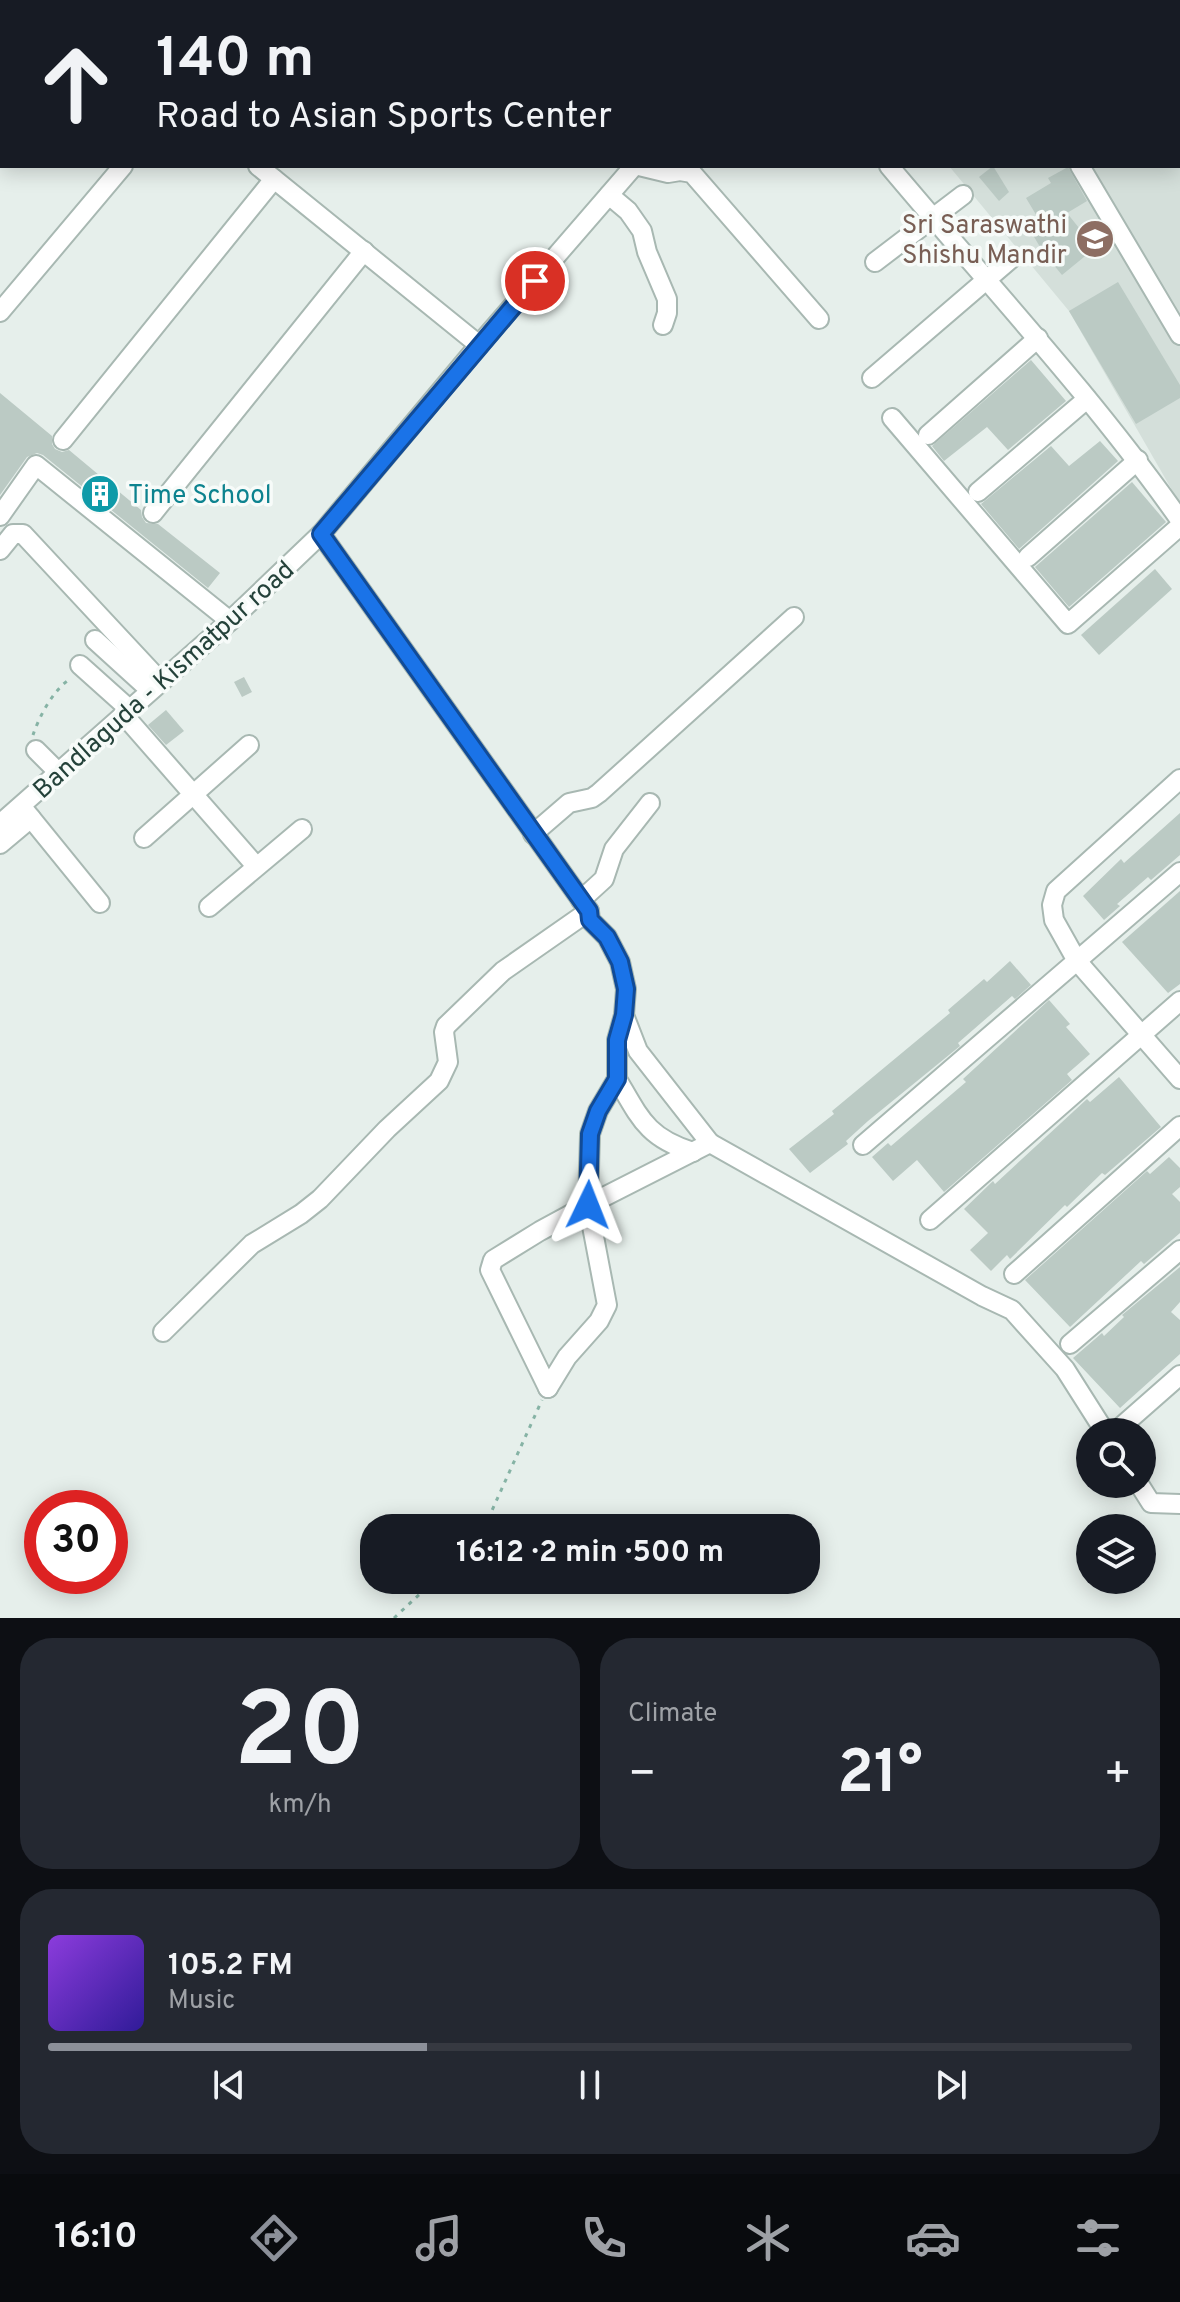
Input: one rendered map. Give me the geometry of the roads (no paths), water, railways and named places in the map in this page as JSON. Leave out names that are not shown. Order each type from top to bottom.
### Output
[{"type":"street","points":[[0,312],[121,168]]},
{"type":"street","points":[[260,168],[479,345]]},
{"type":"street","name":"Bandlaguda - Kismatpur road","points":[[0,824],[26,812],[59,773],[230,621],[321,534],[479,345],[635,168]]},
{"type":"street","points":[[646,168],[668,173],[692,173],[819,319]]},
{"type":"street","points":[[891,168],[1038,338],[1138,460],[1180,520]]},
{"type":"street","points":[[1081,168],[1180,335]]},
{"type":"street","points":[[63,440],[274,179]]},
{"type":"street","points":[[609,195],[628,211],[642,231],[650,261],[667,299],[663,325]]},
{"type":"street","points":[[875,262],[963,195]]},
{"type":"street","points":[[153,513],[364,251]]},
{"type":"street","points":[[872,378],[1013,257]]},
{"type":"street","points":[[928,435],[1038,338]]},
{"type":"street","points":[[978,492],[1087,399]]},
{"type":"street","points":[[892,418],[1068,624],[1180,526]]},
{"type":"street","points":[[1028,557],[1138,460]]},
{"type":"street","points":[[0,516],[36,465],[230,621]]},
{"type":"street","points":[[0,550],[13,534],[23,534],[155,686]]},
{"type":"street","points":[[321,534],[585,906],[590,920],[607,937],[620,962],[626,989],[624,1015],[617,1040],[617,1079],[598,1111],[590,1134],[588,1205],[607,1305],[599,1321],[567,1357],[548,1388],[490,1270],[493,1260],[540,1231],[588,1205],[701,1147]]},
{"type":"street","points":[[533,834],[569,803],[592,798],[599,793],[794,617]]},
{"type":"street","points":[[95,640],[155,686]]},
{"type":"street","points":[[77,672],[126,711],[256,866]]},
{"type":"street","points":[[144,838],[249,745]]},
{"type":"street","points":[[36,750],[59,773]]},
{"type":"street","points":[[1180,779],[1056,891],[1052,905],[1054,920],[1077,961],[1180,1079]]},
{"type":"street","points":[[163,1332],[252,1244],[320,1199],[387,1129],[439,1081],[448,1062],[446,1026],[503,971],[585,906],[604,879],[614,849],[650,803]]},
{"type":"street","points":[[0,844],[26,812],[100,903]]},
{"type":"street","points":[[209,907],[302,829]]},
{"type":"street","points":[[863,1145],[1180,872]]},
{"type":"street","points":[[930,1220],[1180,1001]]},
{"type":"street","points":[[624,1015],[638,1051],[701,1147]]},
{"type":"street","points":[[617,1079],[650,1131],[669,1144],[701,1147],[1012,1310],[1105,1418]]},
{"type":"street","points":[[1014,1274],[1180,1126]]},
{"type":"street","points":[[1070,1344],[1180,1250]]},
{"type":"street","points":[[1127,1418],[1180,1375]]},
{"type":"street","points":[[1148,1498],[1151,1503],[1180,1504]]},
{"type":"place","name":"Sri Saraswathi Shishu Mandir","points":[[1095,239]]},
{"type":"place","name":"Time School","points":[[100,494]]}]
